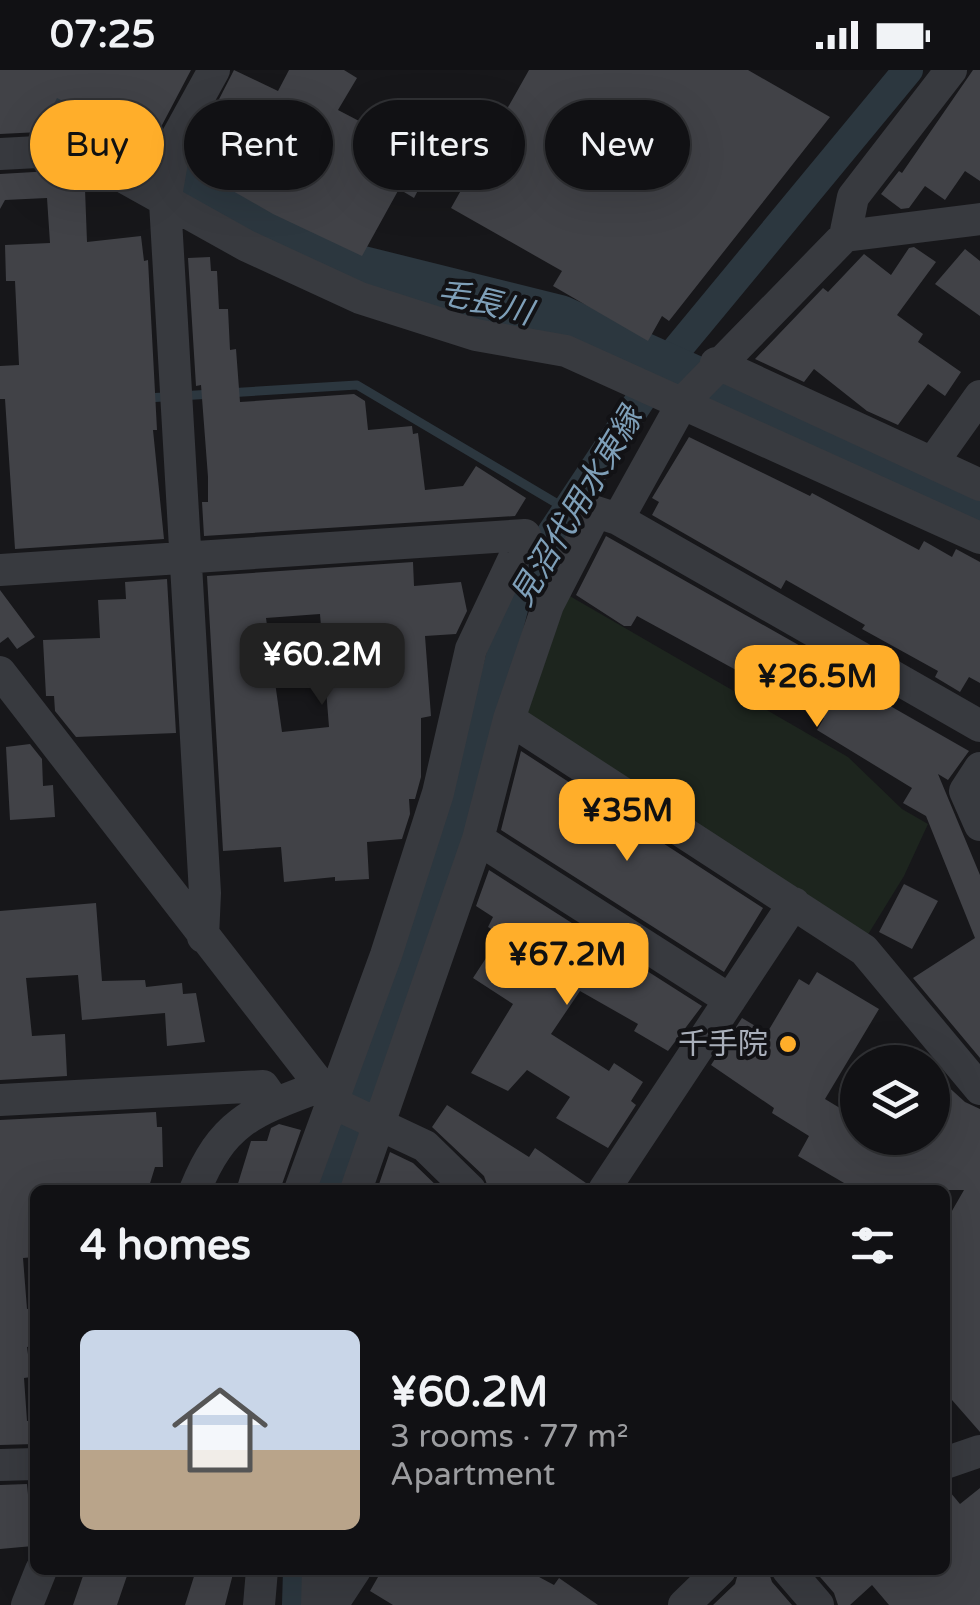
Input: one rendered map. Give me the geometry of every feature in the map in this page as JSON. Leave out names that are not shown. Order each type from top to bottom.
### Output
[{"type":"street","points":[[203,937],[204,893],[164,202],[176,139],[214,70]]},
{"type":"street","points":[[618,519],[682,402],[716,363],[845,236],[854,197],[951,70]]},
{"type":"street","points":[[0,154],[75,150],[247,246],[360,298],[476,335],[566,351],[980,538]]},
{"type":"street","points":[[845,236],[980,219]]},
{"type":"street","points":[[716,363],[980,485]]},
{"type":"street","points":[[933,462],[980,396]]},
{"type":"street","points":[[358,1185],[478,839],[509,719],[548,605],[596,512],[618,519],[980,725]]},
{"type":"street","points":[[0,570],[183,560],[373,542],[525,535],[471,649],[438,793],[302,1185]]},
{"type":"street","points":[[0,672],[332,1098],[425,1146],[465,1185]]},
{"type":"street","points":[[509,719],[864,950],[980,1089]]},
{"type":"street","points":[[980,768],[965,791],[980,825]]},
{"type":"street","points":[[478,839],[730,1000]]},
{"type":"street","points":[[607,1185],[794,903]]},
{"type":"street","points":[[0,1100],[263,1086],[276,1103]]},
{"type":"street","points":[[197,1185],[209,1156],[230,1128],[276,1103],[332,1098]]},
{"type":"street","points":[[950,1462],[980,1451]]},
{"type":"street","points":[[0,1465],[30,1464]]},
{"type":"street","points":[[27,1605],[39,1575]]},
{"type":"street","points":[[259,1605],[262,1575]]},
{"type":"street","points":[[317,1605],[318,1575]]},
{"type":"street","points":[[332,1605],[353,1575]]},
{"type":"street","points":[[684,1605],[715,1575]]},
{"type":"street","points":[[792,1575],[818,1605]]},
{"type":"shaded area","points":[[568,595],[848,757],[902,809],[928,824],[904,876],[864,941],[526,717]]},
{"type":"building","points":[[0,70],[191,70],[164,121],[164,100],[30,100],[30,132],[0,134]]},
{"type":"building","points":[[234,70],[278,91],[289,70],[344,70],[357,78],[338,110],[353,118],[353,190],[398,190],[362,256],[231,190],[333,190],[333,100],[219,100]]},
{"type":"building","points":[[529,70],[748,70],[830,117],[669,321],[662,316],[648,341],[553,286],[562,271],[451,208],[461,190],[525,190],[525,100],[512,100]]},
{"type":"building","points":[[973,70],[980,70],[980,181],[965,171],[945,200],[925,186],[909,208],[901,209],[881,194],[899,171],[902,173]]},
{"type":"building","points":[[30,172],[30,190],[85,190],[87,242],[141,236],[144,261],[148,260],[157,430],[153,430],[164,539],[15,549],[5,399],[0,399],[0,366],[19,365],[15,281],[6,281],[5,245],[50,243],[47,198],[5,200],[0,209],[0,174]]},
{"type":"building","points":[[401,190],[418,190],[414,198]]},
{"type":"building","points":[[914,247],[936,262],[897,315],[923,334],[918,342],[961,372],[945,396],[928,384],[898,425],[867,411],[814,369],[804,382],[755,359],[823,288],[828,292],[864,254],[891,275],[909,248]]},
{"type":"building","points":[[965,249],[980,261],[980,316],[935,284]]},
{"type":"building","points":[[210,257],[211,271],[217,271],[219,309],[228,309],[230,350],[236,349],[240,402],[354,394],[365,401],[368,430],[412,426],[413,434],[418,433],[425,490],[463,486],[476,466],[526,498],[515,516],[204,536],[202,502],[208,502],[208,477],[201,385],[196,386],[188,258]]},
{"type":"building","points":[[689,437],[810,496],[812,493],[919,550],[924,541],[952,557],[956,549],[980,562],[980,683],[969,677],[960,692],[935,677],[938,671],[862,629],[865,625],[786,580],[781,589],[652,515],[659,502],[652,498]]},
{"type":"building","points":[[606,536],[841,669],[867,686],[864,691],[969,751],[948,780],[938,774],[980,875],[980,1058],[913,978],[975,938],[926,816],[903,803],[912,788],[817,730],[824,718],[637,616],[631,626],[624,626],[576,595]]},
{"type":"building","points":[[413,562],[414,586],[461,582],[467,611],[456,634],[425,636],[431,716],[421,718],[421,777],[415,799],[409,799],[410,814],[402,839],[367,842],[369,879],[335,881],[335,877],[284,882],[281,847],[223,851],[207,576]],"holes":[[[320,614],[329,727],[282,732],[266,618]]]},
{"type":"building","points":[[167,579],[176,733],[76,737],[55,711],[54,696],[46,696],[43,640],[100,638],[98,600],[126,599],[125,582]]},
{"type":"building","points":[[0,590],[35,637],[17,649],[8,637],[0,643]]},
{"type":"building","points":[[30,744],[42,759],[43,786],[53,785],[55,817],[10,820],[6,747]]},
{"type":"building","points":[[521,751],[763,908],[724,972],[501,830]]},
{"type":"building","points":[[489,870],[702,1006],[668,1051],[634,1031],[638,1024],[580,991],[551,1034],[609,1071],[614,1063],[643,1082],[631,1101],[636,1105],[608,1148],[556,1118],[570,1097],[527,1070],[508,1091],[471,1073],[513,1004],[473,978],[501,935],[488,927],[493,917],[476,906]]},
{"type":"building","points":[[904,884],[938,901],[912,949],[879,932]]},
{"type":"building","points":[[96,903],[102,981],[145,980],[146,987],[182,983],[183,994],[196,993],[205,1042],[167,1046],[165,1013],[82,1020],[78,975],[26,978],[32,1036],[65,1034],[67,1076],[0,1080],[0,911]]},
{"type":"building","points":[[817,972],[879,1009],[857,1045],[840,1045],[840,1074],[825,1099],[840,1108],[840,1155],[950,1155],[950,1088],[980,1109],[980,1432],[950,1398],[950,1214],[964,1190],[950,1190],[950,1185],[847,1185],[798,1156],[809,1136],[772,1113],[774,1108],[711,1065],[742,1018],[767,1033],[799,979],[809,985]]},
{"type":"building","points":[[447,1105],[529,1157],[535,1148],[585,1185],[487,1185],[484,1176],[432,1127]]},
{"type":"building","points":[[156,1112],[157,1127],[162,1127],[163,1167],[155,1167],[150,1185],[30,1185],[30,1257],[23,1258],[27,1309],[30,1309],[30,1377],[24,1378],[30,1444],[0,1445],[0,1120]]},
{"type":"building","points":[[279,1124],[301,1130],[282,1185],[238,1185],[251,1141],[267,1141],[271,1128]]},
{"type":"building","points":[[390,1152],[413,1163],[436,1185],[379,1185]]},
{"type":"building","points":[[27,1484],[30,1546],[0,1549],[0,1485]]},
{"type":"building","points":[[980,1488],[980,1605],[889,1605],[872,1585],[850,1605],[838,1605],[834,1593],[818,1575],[950,1575],[950,1492],[960,1504]]},
{"type":"building","points":[[83,1575],[127,1575],[117,1605],[73,1605]]},
{"type":"building","points":[[194,1575],[233,1575],[225,1605],[185,1605]]},
{"type":"building","points":[[379,1575],[535,1575],[554,1585],[559,1578],[598,1605],[393,1605],[370,1591]]},
{"type":"building","points":[[738,1575],[770,1575],[792,1605],[713,1605],[735,1584]]},
{"type":"waterway","name":"見沼代用水東縁","points":[[334,1185],[457,829],[515,601],[548,539],[660,370],[908,70]]},
{"type":"waterway","name":"毛長川","points":[[0,79],[354,270],[559,321],[980,510]]},
{"type":"waterway","points":[[227,393],[357,385],[568,510]]},
{"type":"waterway","points":[[147,398],[212,394]]},
{"type":"waterway","name":"見沼代用水東縁","points":[[297,1605],[298,1575]]},
{"type":"place","name":"千手院","points":[[788,1044]]}]
